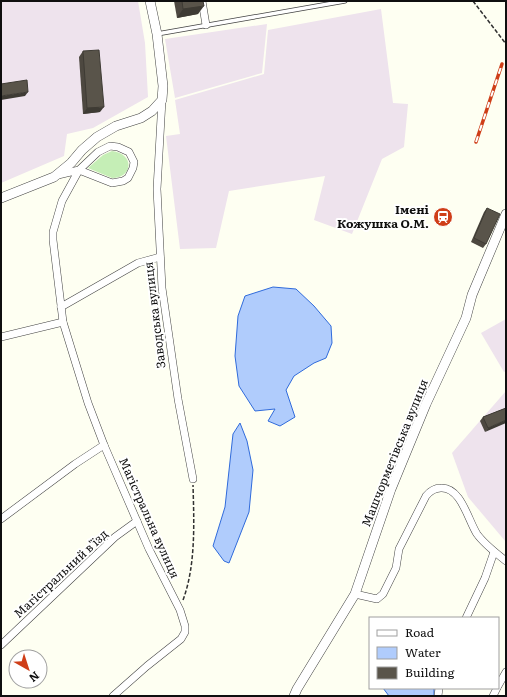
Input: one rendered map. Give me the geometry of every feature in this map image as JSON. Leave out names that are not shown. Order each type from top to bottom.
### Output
[{"type":"street","name":"Заводська вулиця","points":[[150,1],[157,34],[163,86],[157,189],[162,288],[178,399],[193,479]]},
{"type":"street","points":[[202,1],[206,25]]},
{"type":"street","points":[[54,177],[97,137],[116,126],[141,118],[152,111],[162,100]]},
{"type":"street","points":[[1,198],[62,173],[78,170],[98,152],[110,146],[118,147],[129,152],[134,162],[128,178],[117,183],[112,183],[78,170]]},
{"type":"street","name":"Магістральна вулиця","points":[[78,170],[62,201],[53,232],[53,251],[63,322],[88,403],[104,445],[149,549],[180,610],[185,626],[185,632],[181,639],[113,696]]},
{"type":"street","name":"Машчорметівська вулиця","points":[[294,696],[354,594],[391,489],[426,404],[466,318],[472,294],[506,214]]},
{"type":"street","points":[[62,307],[138,263],[160,257]]},
{"type":"street","points":[[1,337],[63,322]]},
{"type":"street","points":[[1,519],[75,464],[104,445]]},
{"type":"street","points":[[354,594],[377,599],[383,594],[396,568],[399,549],[426,496],[430,491],[436,488],[452,490],[464,506],[477,534],[494,552],[506,561]]},
{"type":"street","name":"Магістральний в'їзд","points":[[1,645],[115,537],[137,521]]},
{"type":"street","points":[[466,617],[486,578],[494,552]]},
{"type":"street","points":[[499,685],[506,672]]},
{"type":"lane","points":[[157,34],[345,1]]},
{"type":"path","points":[[473,1],[506,44]]},
{"type":"path","points":[[180,610],[187,590],[194,538],[193,479]]},
{"type":"shaded area","points":[[1,1],[138,1],[145,43],[148,97],[93,128],[67,134],[64,156],[1,183]]},
{"type":"shaded area","points":[[381,9],[393,103],[408,104],[404,147],[382,159],[352,234],[314,220],[325,176],[229,191],[216,248],[180,249],[166,136],[180,134],[175,100],[264,74],[268,30]]},
{"type":"shaded area","points":[[267,24],[262,73],[175,98],[165,39]]},
{"type":"shaded area","points":[[506,319],[506,371],[504,372],[481,333]]},
{"type":"shaded area","points":[[506,391],[506,542],[468,497],[452,453]]},
{"type":"green space","points":[[112,151],[125,156],[128,161],[127,170],[124,174],[119,177],[112,178],[88,168],[103,155]]},
{"type":"water","points":[[273,287],[296,289],[314,306],[331,326],[332,343],[326,358],[314,363],[294,376],[286,390],[295,417],[280,426],[268,421],[275,409],[255,411],[239,386],[235,356],[238,316],[245,296]]},
{"type":"water","points":[[240,423],[247,441],[253,470],[249,512],[229,563],[224,561],[213,546],[225,507],[233,434]]},
{"type":"water","points":[[384,689],[434,689],[434,696],[389,696]]},
{"type":"building","points":[[182,1],[203,1],[204,6],[183,9]]},
{"type":"building","points":[[99,50],[104,107],[87,108],[83,51]]},
{"type":"building","points":[[27,80],[28,92],[1,96],[1,84]]},
{"type":"building","points":[[487,208],[500,214],[486,244],[474,238]]},
{"type":"building","points":[[506,408],[506,420],[488,428],[483,417]]},
{"type":"railway","points":[[476,142],[502,64]]},
{"type":"place","name":"Імені Кожушка О.М.","points":[[443,217]]}]
